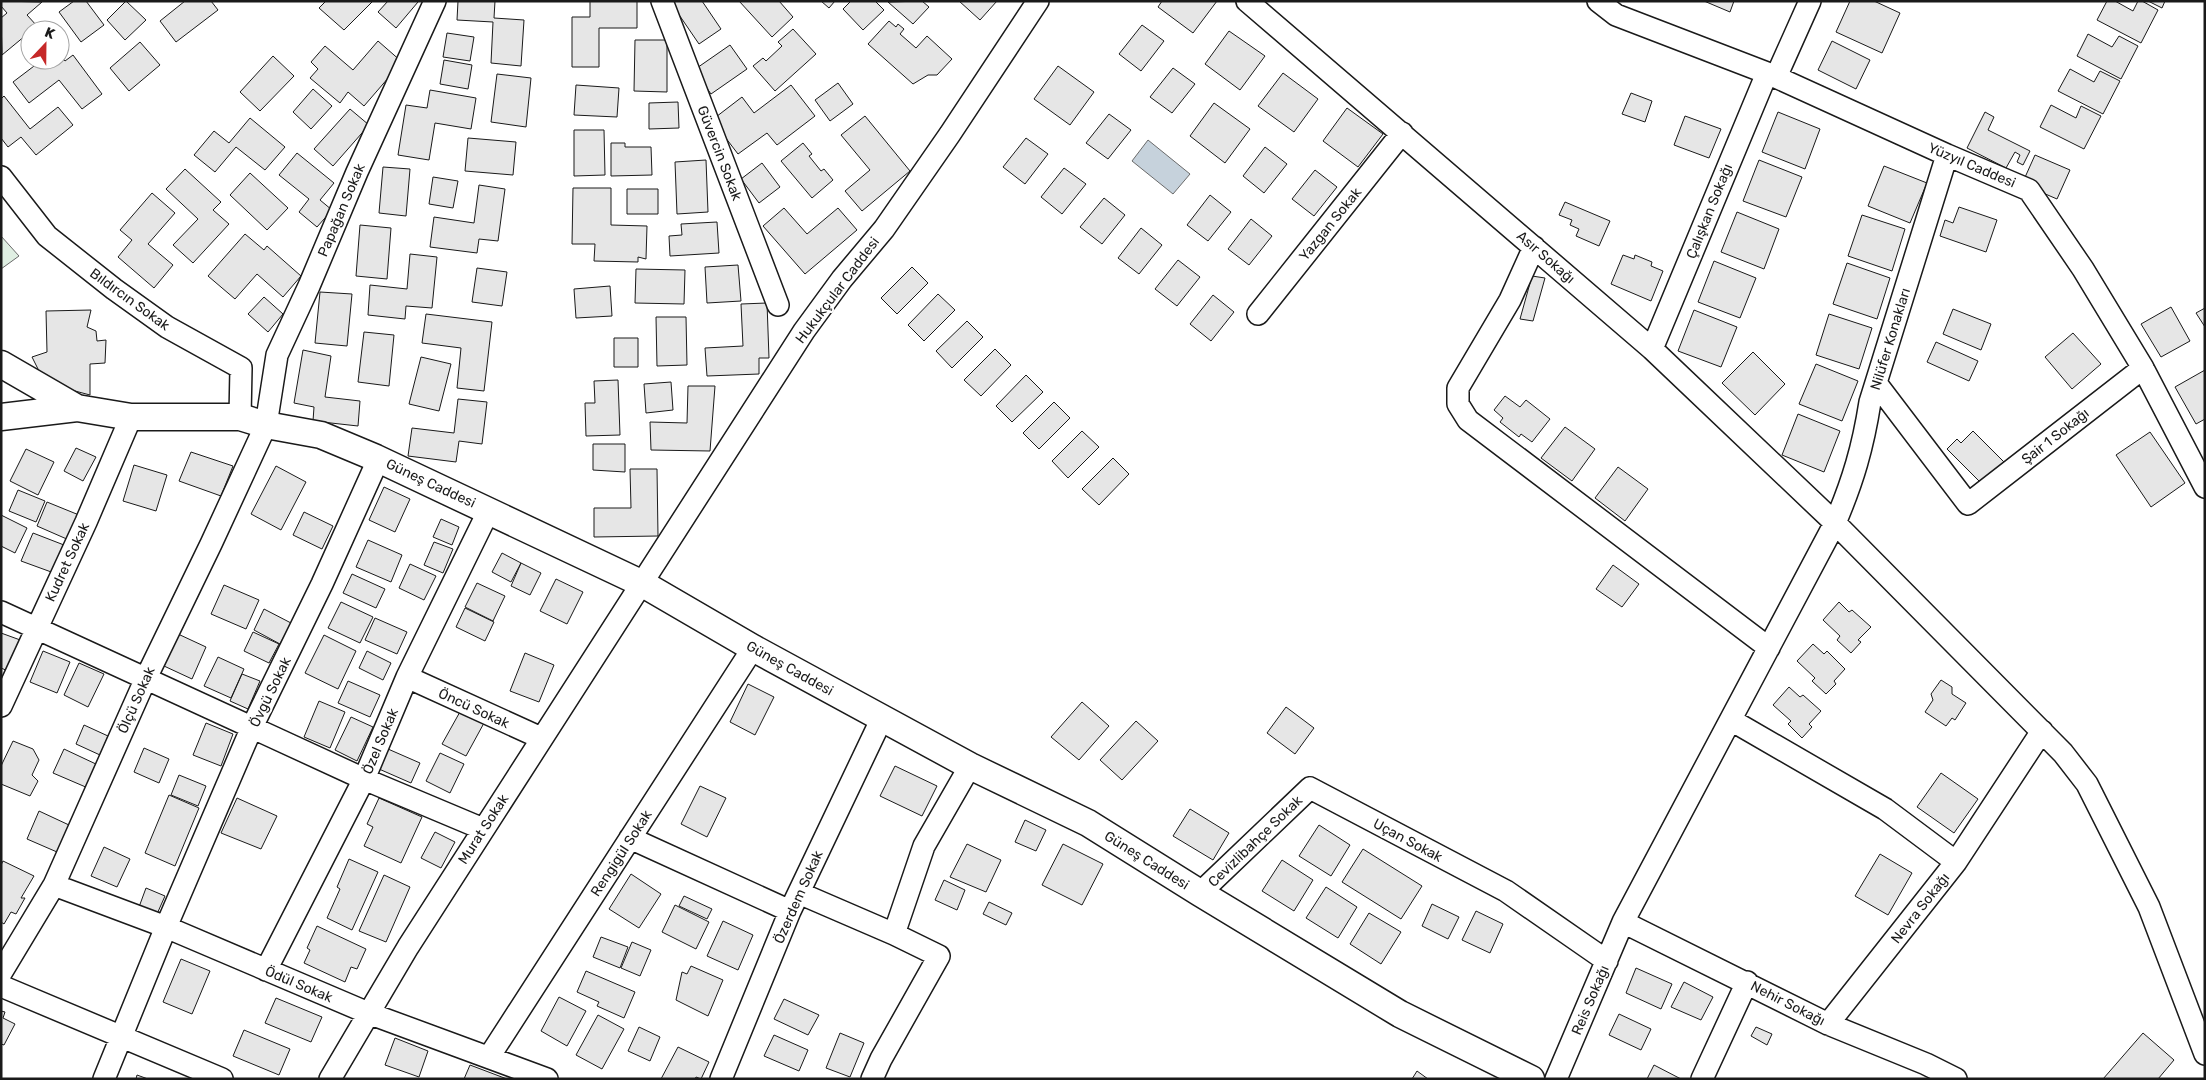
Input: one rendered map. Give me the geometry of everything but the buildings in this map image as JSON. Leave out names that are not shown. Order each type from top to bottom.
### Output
[{"type":"main road","points":[[1,364],[77,408]]},
{"type":"main road","name":"Güneş Caddesi","points":[[1,417],[77,408],[131,417],[240,417],[266,425],[321,435],[376,458],[643,584],[753,648],[970,766],[1088,823],[1400,1014],[1531,1079]]},
{"type":"street","name":"Papağan Sokak","points":[[266,425],[277,355],[309,286],[361,163],[435,1]]},
{"type":"street","name":"Güvercin Sokak","points":[[662,1],[778,305]]},
{"type":"street","name":"Hukukçular Caddesi","points":[[643,584],[804,331],[842,279],[884,229],[950,134],[1038,1]]},
{"type":"street","name":"Asır Sokağı","points":[[1247,1],[1652,349],[1835,523],[2042,731],[2073,765],[2098,804],[2149,907],[2205,1054]]},
{"type":"street","name":"Yüzyıl Caddesi","points":[[1598,1],[1619,8],[2029,190],[2083,269],[2143,368],[2205,487]]},
{"type":"street","name":"Çalışkan Sokağı","points":[[1652,349],[1771,75],[1810,1]]},
{"type":"street","name":"Yazgan Sokak","points":[[1258,314],[1402,133]]},
{"type":"street","name":"Nilüfer Konakları","points":[[1730,720],[1835,523],[1852,484],[1861,451],[1870,402],[1947,155]]},
{"type":"street","name":"Bıldırcın Sokak","points":[[1,177],[47,236],[114,289],[167,327],[241,368],[240,417]]},
{"type":"street","points":[[1534,247],[1510,300],[1461,381],[1457,396],[1460,410],[1468,420],[1769,648]]},
{"type":"street","name":"Şair 1 Sokağı","points":[[1876,383],[1968,504],[2143,368]]},
{"type":"street","name":"Kudret Sokak","points":[[1,706],[86,522],[131,417]]},
{"type":"street","name":"Ölçü Sokak","points":[[1,973],[54,885],[146,678],[219,528],[266,425]]},
{"type":"street","name":"Övgü Sokak","points":[[104,1079],[252,727],[322,584],[378,460],[376,458]]},
{"type":"street","name":"Özel Sokak","points":[[266,970],[364,779],[407,677],[489,510]]},
{"type":"street","name":"Murat Sokak","points":[[330,1079],[368,1012],[483,829],[643,584]]},
{"type":"street","points":[[1,612],[364,779],[483,829]]},
{"type":"street","name":"Rengigül Sokak","points":[[489,1057],[753,648]]},
{"type":"street","name":"Öncü Sokak","points":[[407,677],[541,738]]},
{"type":"street","name":"Özerdem Sokak","points":[[721,1079],[795,902],[882,718]]},
{"type":"street","name":"Nevra Sokağı","points":[[1730,720],[1885,808],[1956,862],[1828,1024]]},
{"type":"street","name":"Reis Sokağı","points":[[1556,1079],[1623,922],[1730,720]]},
{"type":"street","points":[[1956,862],[2042,731]]},
{"type":"street","points":[[894,934],[924,846],[970,766]]},
{"type":"street","name":"Cevizlibahçe Sokak","points":[[1200,893],[1310,788]]},
{"type":"street","name":"Uçan Sokak","points":[[1310,788],[1506,891],[1607,961]]},
{"type":"street","points":[[630,838],[795,902],[894,934],[939,956],[881,1059],[872,1079]]},
{"type":"street","name":"Ödül Sokak","points":[[54,885],[166,928],[368,1012],[546,1079]]},
{"type":"street","name":"Nehir Sokağı","points":[[1623,922],[1747,982],[1922,1071],[1956,1079]]},
{"type":"street","points":[[1702,1079],[1747,982]]},
{"type":"street","points":[[1,986],[222,1079]]},
{"type":"green space","points":[[1,236],[19,256],[1,269]]},
{"type":"shaded area","points":[[1148,140],[1190,174],[1173,194],[1132,161]]}]
